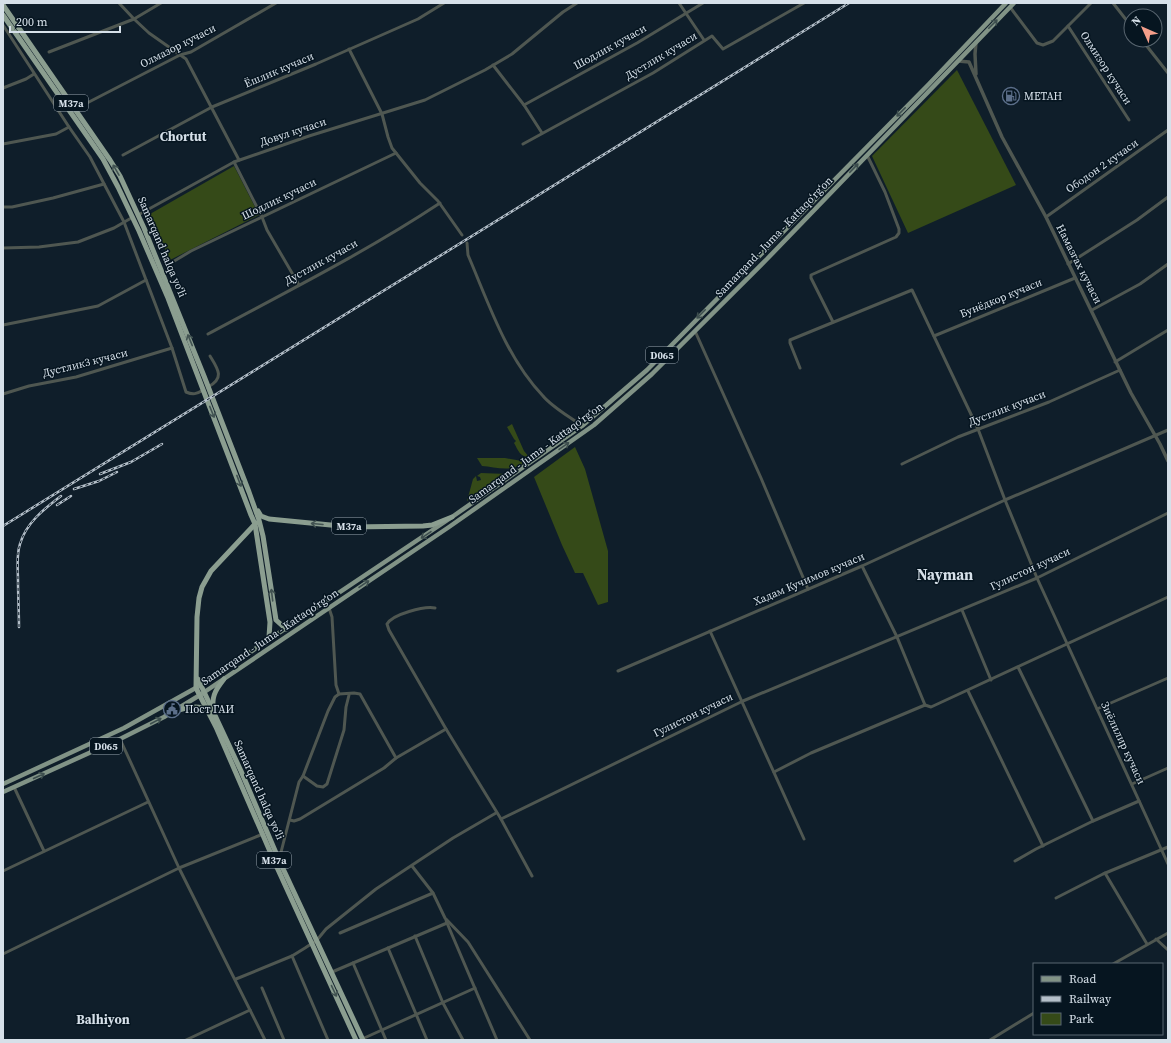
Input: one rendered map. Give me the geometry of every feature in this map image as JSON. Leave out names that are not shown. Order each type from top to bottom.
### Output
[{"type":"highway","name":"Samarqand halqa yoʻli","points":[[3,5],[110,160],[120,176],[133,205],[255,524],[270,622],[269,637],[265,643]]},
{"type":"highway","name":"Samarqand halqa yoʻli","points":[[3,14],[103,159],[127,206],[142,230],[232,444],[259,520],[269,566],[276,620],[286,629]]},
{"type":"highway","name":"M37a","points":[[252,502],[259,514],[266,519],[333,526],[422,526],[432,525],[452,517]]},
{"type":"highway","points":[[245,534],[251,524],[252,515]]},
{"type":"highway","points":[[199,687],[197,679],[196,616],[200,593],[211,571],[259,520]]},
{"type":"highway","points":[[172,712],[196,707],[210,710],[216,689],[224,679]]},
{"type":"highway","name":"Samarqand halqa yoʻli","points":[[199,687],[241,771],[265,833],[360,1040]]},
{"type":"highway","name":"Samarqand halqa yoʻli","points":[[265,833],[279,860],[314,942],[332,972],[360,1040]]},
{"type":"main road","name":"Samarqand - Juma - Kattaqo‘rg‘on","points":[[3,784],[124,728],[199,687],[452,517],[582,426],[647,370],[1006,3]]},
{"type":"main road","name":"Samarqand - Juma - Kattaqo‘rg‘on","points":[[3,792],[120,739],[172,712],[202,694],[589,428],[652,374],[738,286],[767,259],[1012,5]]},
{"type":"main road","points":[[837,176],[842,181]]},
{"type":"main road","points":[[734,281],[738,286]]},
{"type":"street","points":[[119,3],[149,33],[186,59],[239,160]]},
{"type":"street","points":[[49,52],[134,19],[162,3]]},
{"type":"street","name":"Олмазор кучаси","points":[[87,103],[180,55],[191,52],[276,3]]},
{"type":"street","name":"Ёшлик кучаси","points":[[122,155],[212,107],[349,50],[418,19],[444,3]]},
{"type":"street","name":"Довул кучаси","points":[[3,248],[39,247],[78,242],[114,228],[234,162],[309,136],[425,100],[493,66],[512,54],[562,12],[577,3]]},
{"type":"street","points":[[679,3],[704,40]]},
{"type":"street","name":"Шодлик кучаси","points":[[524,105],[703,3]]},
{"type":"street","name":"Дустлик кучаси","points":[[523,144],[653,73],[704,40],[712,36],[723,49],[804,3]]},
{"type":"street","name":"Олмизор кучаси","points":[[1012,5],[1037,43],[1043,45],[1052,41],[1091,3]]},
{"type":"street","points":[[1113,3],[1123,16]]},
{"type":"street","points":[[3,25],[90,158],[124,222],[172,348],[186,392],[196,394],[213,385],[219,374],[210,356]]},
{"type":"street","name":"Олмизор кучаси","points":[[1068,26],[1129,120]]},
{"type":"street","points":[[976,75],[975,54],[977,41]]},
{"type":"street","points":[[1148,48],[1168,73]]},
{"type":"street","points":[[349,50],[382,114],[388,138],[396,153],[420,183],[440,203],[462,235]]},
{"type":"street","points":[[957,61],[969,62],[976,75]]},
{"type":"street","points":[[493,66],[524,105],[542,133]]},
{"type":"street","points":[[3,88],[26,79],[34,74]]},
{"type":"street","name":"Намазгах кучаси","points":[[976,75],[984,99],[1002,137],[1046,217],[1092,310],[1115,362],[1168,460]]},
{"type":"street","points":[[3,144],[56,134],[69,126]]},
{"type":"street","name":"Ободон 2 кучаси","points":[[1046,217],[1168,130]]},
{"type":"street","name":"Шодлик кучаси","points":[[171,263],[191,251],[396,153]]},
{"type":"street","points":[[800,368],[790,340],[833,322],[811,278],[811,275],[896,237],[899,233],[899,229],[885,192],[867,155]]},
{"type":"street","points":[[234,162],[267,230],[299,285]]},
{"type":"street","points":[[3,207],[26,204],[104,184]]},
{"type":"street","points":[[1068,264],[1137,220],[1168,197]]},
{"type":"street","name":"Дустлик кучаси","points":[[208,334],[413,221],[440,203]]},
{"type":"street","points":[[467,243],[468,255],[503,336],[518,365],[543,397],[582,426]]},
{"type":"street","points":[[1092,310],[1140,284],[1168,264]]},
{"type":"street","name":"Бунёдкор кучаси","points":[[934,336],[1075,278]]},
{"type":"street","points":[[3,325],[98,306],[146,280]]},
{"type":"street","name":"Зиёлилир кучаси","points":[[833,322],[912,290],[978,429],[1037,578],[1168,864]]},
{"type":"street","points":[[695,330],[761,478],[808,589]]},
{"type":"street","points":[[1115,362],[1168,330]]},
{"type":"street","name":"Дустлик3 кучаси","points":[[3,394],[29,386],[76,377],[172,348]]},
{"type":"street","name":"Дустлик кучаси","points":[[902,464],[958,437],[1049,402],[1120,370]]},
{"type":"street","name":"Хадам Кучимов кучаси","points":[[618,671],[862,566],[1005,500],[1168,430]]},
{"type":"street","name":"Гулистон кучаси","points":[[501,819],[743,701],[1037,578],[1168,513]]},
{"type":"street","points":[[862,566],[897,637],[925,705]]},
{"type":"street","points":[[774,772],[811,753],[925,705],[931,707],[968,691],[1168,597]]},
{"type":"street","points":[[435,608],[428,606],[414,610],[389,621],[387,624],[389,630],[446,730],[501,819],[532,876]]},
{"type":"street","points":[[329,608],[332,617],[336,685],[339,694]]},
{"type":"street","points":[[962,610],[991,680]]},
{"type":"street","points":[[710,631],[743,701],[804,839]]},
{"type":"street","points":[[1018,667],[1094,822]]},
{"type":"street","points":[[1097,709],[1168,678]]},
{"type":"street","points":[[968,691],[1043,846]]},
{"type":"street","points":[[279,860],[299,782],[303,776],[328,711],[335,697],[339,694],[360,694],[396,758]]},
{"type":"street","points":[[303,776],[317,786],[323,787],[328,784],[344,730],[346,707],[349,695]]},
{"type":"street","points":[[290,820],[294,821],[300,819],[384,768],[396,758],[446,730]]},
{"type":"street","points":[[120,739],[179,868],[236,979],[265,1040]]},
{"type":"street","points":[[1132,784],[1168,768]]},
{"type":"street","points":[[14,787],[44,851]]},
{"type":"street","points":[[1015,861],[1139,800]]},
{"type":"street","points":[[3,871],[148,802]]},
{"type":"street","points":[[236,979],[292,956],[314,942],[326,929],[376,889],[453,838],[496,813]]},
{"type":"street","points":[[3,954],[179,868],[265,833]]},
{"type":"street","points":[[1056,898],[1105,873],[1168,847]]},
{"type":"street","points":[[412,866],[433,893],[497,1040]]},
{"type":"street","points":[[1105,873],[1147,944]]},
{"type":"street","points":[[340,934],[433,893]]},
{"type":"street","points":[[445,918],[468,942],[530,1040]]},
{"type":"street","points":[[332,972],[447,923]]},
{"type":"street","points":[[1115,963],[1168,933]]},
{"type":"street","points":[[415,936],[443,1003],[463,1040]]},
{"type":"street","points":[[1156,939],[1168,950]]},
{"type":"street","points":[[388,948],[427,1040]]},
{"type":"street","points":[[292,956],[328,1040]]},
{"type":"street","points":[[353,963],[386,1040]]},
{"type":"street","points":[[262,988],[284,1040]]},
{"type":"street","points":[[360,1040],[475,988]]},
{"type":"street","points":[[186,1040],[250,1010]]},
{"type":"street","points":[[990,1040],[1033,1014]]},
{"type":"green space","points":[[957,70],[1016,185],[908,233],[872,156]]},
{"type":"green space","points":[[234,166],[259,215],[170,260],[150,214]]},
{"type":"green space","points":[[512,424],[524,451],[529,457],[523,456],[518,451],[514,443],[516,441],[507,427]]},
{"type":"green space","points":[[575,447],[585,469],[608,551],[608,602],[598,605],[583,573],[575,573],[534,477]]},
{"type":"green space","points":[[477,458],[505,458],[522,461],[522,464],[513,468],[482,466]]},
{"type":"green space","points":[[481,473],[507,474],[467,501],[473,479],[476,476],[477,481],[481,480],[480,477],[477,476]]},
{"type":"railway","points":[[3,526],[849,3]]},
{"type":"railway","points":[[100,474],[131,462],[162,444]]},
{"type":"railway","points":[[74,489],[99,481],[117,472]]},
{"type":"railway","points":[[19,627],[18,553],[20,544],[27,529],[36,517],[61,496]]},
{"type":"railway","points":[[57,505],[71,496]]},
{"type":"place","name":"МЕТАН","points":[[1011,96]]},
{"type":"place","name":"Пост ГАИ","points":[[172,709]]},
{"type":"district","name":"Chortut","points":[[183,136]]},
{"type":"district","name":"Nayman","points":[[945,574]]},
{"type":"district","name":"Balhiyon","points":[[103,1019]]}]
